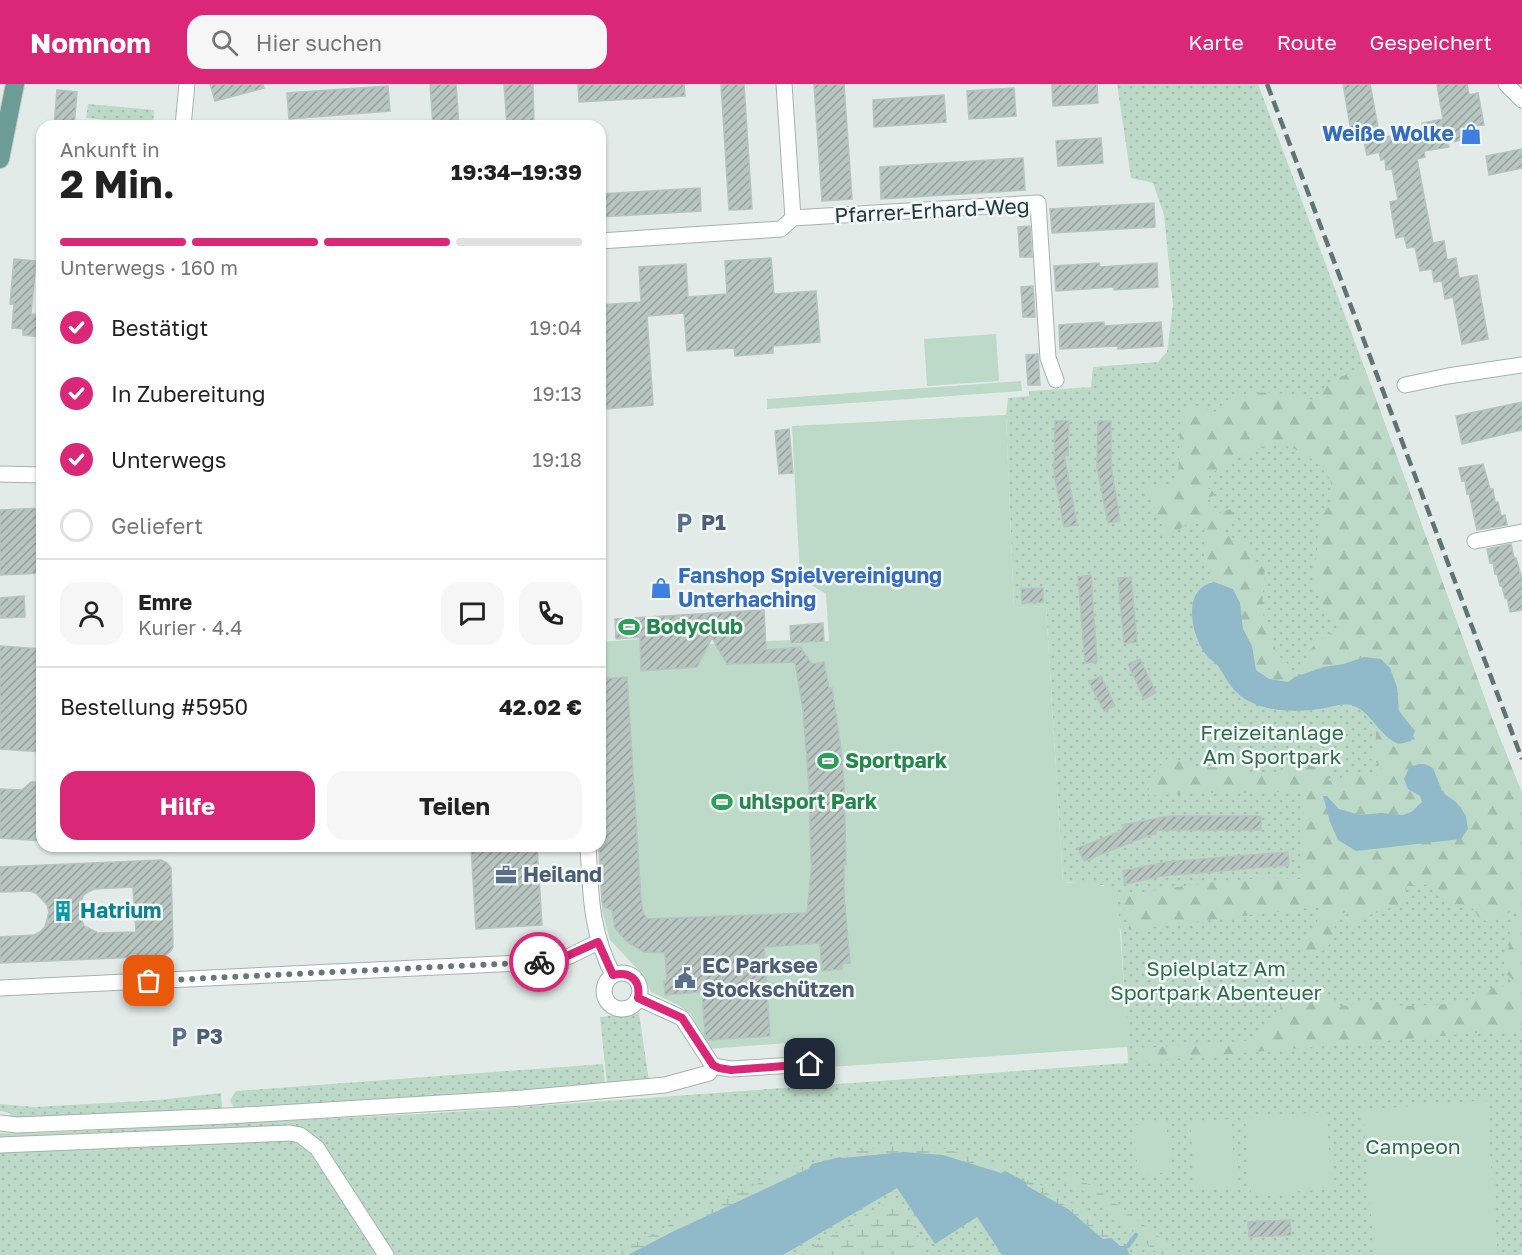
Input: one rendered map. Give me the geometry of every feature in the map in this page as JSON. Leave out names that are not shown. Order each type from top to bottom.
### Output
[{"type":"main road","points":[[0,159],[15,84]]},
{"type":"street","points":[[184,120],[187,84]]},
{"type":"street","points":[[606,241],[781,229],[793,218],[784,84]]},
{"type":"street","points":[[1506,84],[1522,100]]},
{"type":"street","name":"Pfarrer-Erhard-Weg","points":[[793,218],[1038,203],[1048,358],[1056,380]]},
{"type":"street","points":[[1405,385],[1448,375],[1522,365]]},
{"type":"street","points":[[0,474],[36,475]]},
{"type":"street","points":[[1475,541],[1522,532]]},
{"type":"street","points":[[588,852],[592,918],[598,942],[613,975]]},
{"type":"street","points":[[0,988],[542,962],[570,956],[598,942]]},
{"type":"street","points":[[621,973],[630,975],[637,981],[640,989],[638,998],[631,1006],[624,1008],[612,1006],[606,999],[604,991],[606,982],[613,975],[621,973]]},
{"type":"street","points":[[638,998],[682,1018],[713,1065],[719,1068],[731,1070],[810,1064]]},
{"type":"street","points":[[0,1123],[29,1125],[217,1117],[523,1098],[665,1085],[709,1073],[713,1065]]},
{"type":"street","points":[[0,1145],[300,1135],[317,1148],[386,1255]]},
{"type":"green space","points":[[1117,84],[1258,84],[1493,721],[1522,793],[1522,1255],[0,1255],[0,1133],[438,1113],[1128,1063],[1121,931],[1103,885],[1063,882],[1046,606],[1014,608],[1006,415],[1008,398],[1029,396],[1029,391],[1091,387],[1093,367],[1158,362],[1167,352],[1173,305],[1164,215],[1153,183],[1131,178]]},
{"type":"green space","points":[[88,104],[154,110],[153,120],[86,118]]},
{"type":"green space","points":[[996,334],[999,381],[927,386],[924,339]]},
{"type":"green space","points":[[1365,369],[1493,721],[1522,793],[1522,1029],[1139,1062],[1138,1048],[1220,1043],[1257,1038],[1273,1022],[1280,1009],[1286,988],[1321,995],[1338,1005],[1348,1006],[1360,1001],[1369,1004],[1388,1002],[1407,1006],[1468,1003],[1485,990],[1507,985],[1513,980],[1505,972],[1504,956],[1509,947],[1510,925],[1521,916],[1513,909],[1497,920],[1483,920],[1470,907],[1442,901],[1435,884],[1407,886],[1401,904],[1370,915],[1352,928],[1350,919],[1352,911],[1342,914],[1337,920],[1328,947],[1319,953],[1308,953],[1296,948],[1313,929],[1325,906],[1129,930],[1121,895],[1214,882],[1266,878],[1303,879],[1304,792],[1194,793],[1148,796],[1154,773],[1171,756],[1194,768],[1223,767],[1259,773],[1275,772],[1290,763],[1311,761],[1326,770],[1329,781],[1348,776],[1378,776],[1382,770],[1381,766],[1369,758],[1376,741],[1374,722],[1378,727],[1414,735],[1414,731],[1399,710],[1397,687],[1364,657],[1302,674],[1312,648],[1321,639],[1336,632],[1337,627],[1320,600],[1313,568],[1320,522],[1333,498],[1332,485],[1321,467],[1293,448],[1268,445],[1221,467],[1209,476],[1213,486],[1206,488],[1216,491],[1213,496],[1206,498],[1216,514],[1230,509],[1234,516],[1223,525],[1226,534],[1252,549],[1252,558],[1256,562],[1264,561],[1263,611],[1276,652],[1289,665],[1288,682],[1269,679],[1256,670],[1252,646],[1243,629],[1240,603],[1233,589],[1214,582],[1204,556],[1205,528],[1199,515],[1165,540],[1161,521],[1144,485],[1169,485],[1178,476],[1180,430],[1184,421],[1185,409],[1195,405],[1215,412],[1235,397],[1261,392],[1314,400],[1333,379]]},
{"type":"green space","points":[[1021,381],[1022,391],[767,409],[767,399]]},
{"type":"green space","name":"Sportpark","points":[[1006,415],[1014,608],[1046,606],[1063,882],[1102,886],[1108,889],[1118,903],[1128,1047],[830,1067],[816,1048],[802,1042],[707,1049],[691,1014],[651,992],[644,976],[610,940],[602,911],[598,852],[606,852],[606,642],[652,638],[655,647],[790,640],[790,644],[829,641],[826,594],[800,578],[792,426]]},
{"type":"green space","points":[[639,1013],[649,1081],[607,1085],[600,1017]]},
{"type":"green space","points":[[603,1064],[605,1085],[235,1110],[230,1100],[236,1091]]},
{"type":"green space","points":[[221,1093],[222,1108],[11,1120],[10,1113],[0,1111],[0,1104],[35,1107],[159,1100]]},
{"type":"green space","name":"Campeon","points":[[1486,1100],[1498,1255],[1374,1255],[1363,1110]]},
{"type":"green space","points":[[1326,1112],[1332,1189],[1251,1195],[1245,1118]]},
{"type":"green space","points":[[1231,1119],[1236,1187],[1196,1190],[1190,1123]]},
{"type":"green space","points":[[1166,1122],[1171,1172],[1138,1175],[1134,1125]]},
{"type":"green space","points":[[903,1145],[946,1149],[1006,1167],[1001,1173],[943,1155],[904,1152],[840,1157],[840,1152]]},
{"type":"green space","points":[[810,1159],[812,1164],[808,1169],[628,1255],[614,1255],[669,1225]]},
{"type":"green space","points":[[1048,1167],[1093,1186],[1172,1247],[1177,1255],[1160,1255],[1091,1196]]},
{"type":"green space","points":[[1030,1179],[1073,1204],[1112,1233],[1111,1238],[1104,1239],[1068,1209],[1027,1186],[1026,1182]]},
{"type":"green space","points":[[895,1197],[926,1248],[914,1255],[800,1255]]},
{"type":"water","points":[[1214,582],[1233,589],[1240,603],[1243,629],[1252,646],[1256,670],[1269,679],[1288,682],[1295,677],[1324,667],[1344,664],[1364,657],[1381,659],[1390,668],[1397,687],[1399,711],[1415,731],[1411,741],[1399,744],[1392,741],[1364,712],[1351,705],[1296,711],[1271,709],[1239,695],[1219,667],[1205,653],[1194,630],[1192,612],[1195,596],[1204,586]]},
{"type":"water","points":[[1425,764],[1433,768],[1443,793],[1456,802],[1466,816],[1468,829],[1461,839],[1356,851],[1338,840],[1323,796],[1327,796],[1339,809],[1360,815],[1381,813],[1403,815],[1411,812],[1422,802],[1420,796],[1408,789],[1404,779],[1409,768]]},
{"type":"water","points":[[904,1152],[943,1155],[1001,1173],[1005,1171],[1068,1209],[1103,1239],[1111,1238],[1120,1246],[1128,1246],[1130,1255],[1002,1255],[977,1217],[935,1244],[897,1188],[783,1255],[628,1255],[808,1169],[812,1164],[840,1157]]},
{"type":"building","points":[[210,84],[263,84],[264,88],[215,101]]},
{"type":"building","points":[[430,84],[456,84],[459,120],[433,120]]},
{"type":"building","points":[[504,84],[533,84],[534,120],[507,120]]},
{"type":"building","points":[[578,84],[684,84],[685,96],[579,102]]},
{"type":"building","points":[[721,84],[744,84],[752,209],[729,210]]},
{"type":"building","points":[[814,84],[844,84],[852,199],[822,201]]},
{"type":"building","points":[[1052,84],[1097,84],[1098,103],[1053,106]]},
{"type":"building","points":[[1343,84],[1370,84],[1380,138],[1423,130],[1422,123],[1443,119],[1437,84],[1467,84],[1469,95],[1478,93],[1484,125],[1473,126],[1475,137],[1448,143],[1449,147],[1424,151],[1425,157],[1417,159],[1433,243],[1444,241],[1447,260],[1456,258],[1459,278],[1477,275],[1488,339],[1462,344],[1453,297],[1445,299],[1442,281],[1434,282],[1432,269],[1420,271],[1415,247],[1407,248],[1404,236],[1396,238],[1390,202],[1398,200],[1392,169],[1386,170],[1385,159],[1381,160],[1379,152],[1367,155],[1364,142],[1357,143],[1356,136],[1352,137]]},
{"type":"building","points":[[388,86],[390,111],[289,119],[287,93]]},
{"type":"building","points":[[1014,88],[1016,116],[969,119],[967,91]]},
{"type":"building","points":[[57,90],[77,92],[75,120],[54,120]]},
{"type":"building","points":[[944,95],[946,122],[874,127],[873,100]]},
{"type":"building","points":[[1101,138],[1103,163],[1058,166],[1056,141]]},
{"type":"building","points":[[1522,149],[1522,168],[1489,175],[1486,156]]},
{"type":"building","points":[[1023,158],[1025,190],[881,199],[880,167]]},
{"type":"building","points":[[700,188],[701,211],[606,217],[606,194]]},
{"type":"building","points":[[1154,203],[1155,227],[1052,233],[1050,209]]},
{"type":"building","points":[[1030,226],[1032,257],[1020,257],[1018,227]]},
{"type":"building","points":[[771,258],[774,294],[816,291],[820,342],[773,346],[773,353],[735,356],[734,348],[687,351],[684,313],[647,316],[653,405],[606,409],[606,305],[641,302],[639,267],[686,264],[688,297],[727,294],[725,261]]},
{"type":"building","points":[[14,259],[36,261],[31,314],[36,314],[36,336],[23,335],[23,329],[12,328],[14,304],[10,304]]},
{"type":"building","points":[[1099,263],[1100,267],[1157,263],[1158,287],[1056,291],[1054,266]]},
{"type":"building","points":[[1033,286],[1035,317],[1023,317],[1021,287]]},
{"type":"building","points":[[1104,322],[1104,326],[1161,322],[1163,346],[1060,349],[1059,325]]},
{"type":"building","points":[[1038,354],[1040,385],[1028,385],[1026,355]]},
{"type":"building","points":[[1522,402],[1522,430],[1462,444],[1456,416]]},
{"type":"building","points":[[1055,421],[1069,421],[1068,455],[1064,454],[1077,525],[1064,527],[1054,473]]},
{"type":"building","points":[[1098,421],[1111,421],[1111,466],[1120,521],[1108,523],[1097,467]]},
{"type":"building","points":[[789,429],[793,473],[779,474],[775,431]]},
{"type":"building","points":[[1483,464],[1490,489],[1493,489],[1495,502],[1498,502],[1501,516],[1505,515],[1507,525],[1477,530],[1469,493],[1467,494],[1465,480],[1462,481],[1459,468]]},
{"type":"building","points":[[36,508],[36,573],[0,575],[0,510]]},
{"type":"building","points":[[1511,544],[1522,579],[1522,610],[1510,612],[1507,597],[1505,598],[1497,573],[1495,574],[1493,562],[1490,563],[1487,549]]},
{"type":"building","points":[[1091,575],[1097,662],[1085,663],[1078,577]]},
{"type":"building","points":[[1131,577],[1137,642],[1124,643],[1118,578]]},
{"type":"building","points":[[1043,588],[1043,602],[1022,603],[1021,589]]},
{"type":"building","points":[[24,596],[25,617],[0,618],[0,598]]},
{"type":"building","points":[[764,610],[766,650],[800,647],[812,664],[824,662],[829,688],[832,688],[841,749],[846,864],[844,864],[844,895],[850,963],[842,964],[842,969],[822,971],[820,943],[764,947],[770,1036],[708,1040],[705,1035],[702,992],[665,995],[664,981],[667,981],[665,953],[644,952],[626,941],[615,928],[612,910],[604,907],[599,852],[606,852],[606,679],[627,677],[641,899],[643,912],[647,919],[807,913],[812,862],[809,786],[803,710],[795,662],[727,664],[712,638],[697,667],[641,671],[640,637],[616,639],[615,619]]},
{"type":"building","points":[[823,623],[824,641],[791,643],[790,626]]},
{"type":"building","points":[[0,646],[36,649],[36,752],[0,749]]},
{"type":"building","points":[[1140,659],[1156,693],[1144,699],[1128,664]]},
{"type":"building","points":[[1101,676],[1115,706],[1104,711],[1089,682]]},
{"type":"building","points":[[31,782],[36,782],[36,841],[0,838],[0,789],[22,790]]},
{"type":"building","points":[[1170,816],[1261,816],[1261,830],[1155,830],[1156,834],[1084,861],[1078,848],[1121,831],[1122,825]]},
{"type":"building","name":"Heiland","points":[[471,852],[537,852],[542,925],[476,929]]},
{"type":"building","points":[[1288,852],[1289,865],[1162,876],[1125,884],[1123,871],[1166,862]]},
{"type":"building","name":"Hatrium","points":[[161,860],[171,868],[173,947],[164,956],[0,963],[0,937],[34,935],[40,932],[45,927],[49,912],[47,905],[36,893],[30,891],[0,892],[0,867]],"holes":[[[133,887],[136,932],[98,933],[84,926],[78,910],[83,896],[94,889]]]},
{"type":"building","points":[[1290,1220],[1291,1235],[1249,1237],[1248,1222]]},
{"type":"waterway","points":[[1128,1246],[1136,1235]]},
{"type":"railway","points":[[1267,84],[1522,759]]},
{"type":"way so far","points":[[149,981],[539,962]]},
{"type":"place","name":"Weiße Wolke","points":[[1471,134]]},
{"type":"place","name":"P1","points":[[684,523]]},
{"type":"place","name":"Fanshop Spielvereinigung Unterhaching","points":[[661,588]]},
{"type":"place","name":"Bodyclub","points":[[629,627]]},
{"type":"place","name":"Sportpark","points":[[828,761]]},
{"type":"place","name":"uhlsport Park","points":[[722,802]]},
{"type":"place","name":"Heiland","points":[[506,875]]},
{"type":"place","name":"Hatrium","points":[[63,911]]},
{"type":"place","name":"EC Parksee Stockschützen","points":[[685,978]]},
{"type":"place","name":"P3","points":[[179,1037]]},
{"type":"route","points":[[539,962],[570,956],[598,942],[613,975],[621,973],[630,975],[637,981],[640,989],[638,998],[682,1018],[713,1065],[731,1070],[810,1064]]},
{"type":"park label","name":"Freizeitanlage Am Sportpark","points":[[1272,745]]},
{"type":"park label","name":"Spielplatz Am Sportpark Abenteuer","points":[[1216,981]]}]
